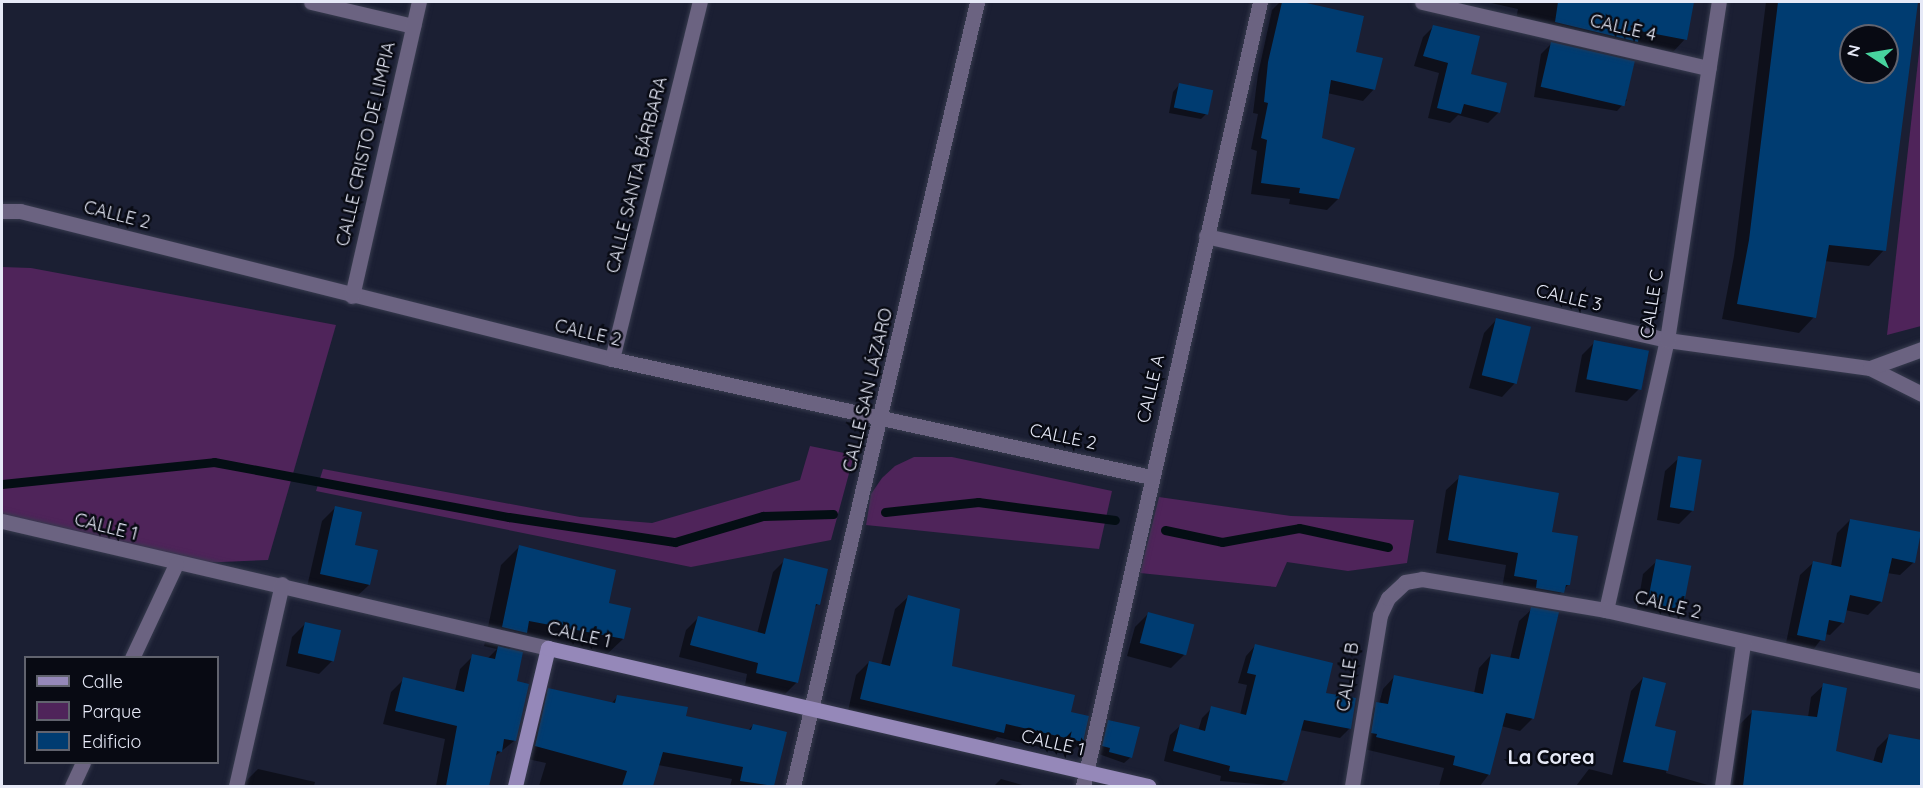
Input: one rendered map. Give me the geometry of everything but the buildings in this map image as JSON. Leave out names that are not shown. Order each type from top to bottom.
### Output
[{"type":"street","points":[[311,2],[413,26]]},
{"type":"street","name":"CALLE CRISTO DE LIMPIA","points":[[352,296],[419,2]]},
{"type":"street","name":"CALLE SANTA BÁRBARA","points":[[612,359],[700,2]]},
{"type":"street","name":"CALLE SAN LÁZARO","points":[[794,786],[882,417],[977,2]]},
{"type":"street","name":"CALLE A","points":[[1085,779],[1151,477],[1260,2]]},
{"type":"street","name":"CALLE 4","points":[[1422,2],[1709,68]]},
{"type":"street","name":"CALLE C","points":[[1606,610],[1667,340],[1719,2]]},
{"type":"street","name":"CALLE 2","points":[[2,211],[21,211],[352,296],[612,359],[1151,477]]},
{"type":"street","name":"CALLE 3","points":[[1206,236],[1667,340],[1870,368],[1922,394]]},
{"type":"street","points":[[1870,368],[1922,349]]},
{"type":"street","name":"CALLE 1","points":[[2,521],[176,564],[282,584],[811,710],[1085,779],[1148,786]]},
{"type":"street","points":[[132,656],[176,564]]},
{"type":"street","name":"CALLE 2","points":[[1405,582],[1439,579],[1606,610],[1743,644],[1922,681]]},
{"type":"street","name":"CALLE B","points":[[1352,786],[1374,633],[1388,598],[1405,582]]},
{"type":"street","points":[[236,786],[282,584]]},
{"type":"street","points":[[1722,786],[1743,644]]},
{"type":"street","points":[[515,786],[548,648]]},
{"type":"street","points":[[72,786],[82,764]]},
{"type":"green space","points":[[1921,35],[1921,326],[1887,335]]},
{"type":"green space","points":[[2,267],[31,268],[336,325],[268,560],[176,564],[2,521]]},
{"type":"green space","points":[[810,446],[854,455],[831,540],[691,567],[316,491],[323,469],[580,517],[652,523],[800,480]]},
{"type":"green space","points":[[914,457],[952,457],[1112,491],[1099,549],[866,525],[871,494],[882,478],[895,466]]},
{"type":"green space","points":[[1159,497],[1291,516],[1414,520],[1407,563],[1348,571],[1287,562],[1276,587],[1140,573]]},
{"type":"waterway","points":[[2,484],[214,462],[509,517],[675,542],[763,516],[833,514]]},
{"type":"waterway","points":[[885,512],[978,502],[1115,520]]},
{"type":"waterway","points":[[1165,530],[1222,542],[1299,528],[1388,547]]},
{"type":"district","name":"La Corea","points":[[1551,756]]}]
